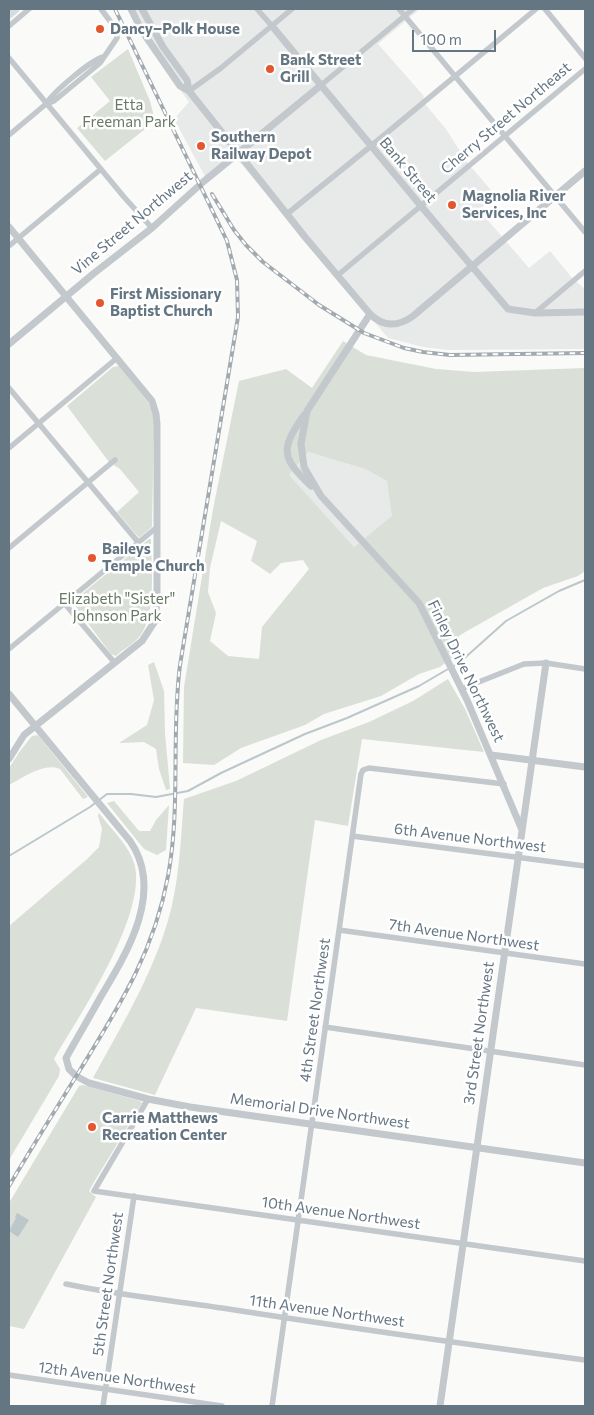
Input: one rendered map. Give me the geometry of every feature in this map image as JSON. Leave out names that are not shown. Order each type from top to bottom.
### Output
[{"type":"highway","points":[[9,14],[15,9]]},
{"type":"street","points":[[9,26],[29,9]]},
{"type":"street","points":[[9,135],[100,63],[117,38],[116,29],[102,9]]},
{"type":"street","points":[[131,9],[142,32],[180,86],[189,91],[238,154],[370,314],[376,320],[386,324],[394,325],[407,320],[585,171]]},
{"type":"street","points":[[142,9],[163,47],[187,80],[189,91]]},
{"type":"street","points":[[257,9],[272,26]]},
{"type":"street","points":[[189,91],[292,9]]},
{"type":"street","points":[[399,9],[585,232]]},
{"type":"street","points":[[320,86],[413,9]]},
{"type":"street","points":[[287,214],[536,9]]},
{"type":"street","points":[[545,9],[585,58]]},
{"type":"street","name":"Bank Street","points":[[272,26],[320,86],[508,309],[535,313],[585,312]]},
{"type":"street","points":[[9,58],[152,228]]},
{"type":"street","name":"Cherry Street Northeast","points":[[338,275],[585,69]]},
{"type":"street","name":"Vine Street Northwest","points":[[9,344],[152,228],[200,184],[320,86]]},
{"type":"street","points":[[9,246],[101,169]]},
{"type":"street","points":[[9,227],[152,401],[156,414],[157,602],[155,621],[142,641],[35,726],[20,741],[9,759]]},
{"type":"street","points":[[535,313],[585,270]]},
{"type":"street","name":"Finley Drive Northwest","points":[[370,314],[292,435],[287,448],[289,461],[297,472],[419,603],[462,689],[522,830]]},
{"type":"street","points":[[9,448],[116,358]]},
{"type":"street","points":[[9,388],[138,542]]},
{"type":"street","name":"Finley Drive Northwest","points":[[307,410],[303,426],[301,451],[304,467],[321,496]]},
{"type":"street","points":[[9,548],[116,460]]},
{"type":"street","points":[[9,649],[156,528]]},
{"type":"street","points":[[65,604],[114,662]]},
{"type":"street","points":[[462,689],[524,664],[546,663],[585,669]]},
{"type":"street","name":"3rd Street Northwest","points":[[440,1406],[546,663]]},
{"type":"street","points":[[9,694],[35,726]]},
{"type":"street","name":"Memorial Drive Northwest","points":[[35,726],[138,852],[144,878],[142,903],[132,938],[117,969],[66,1058],[69,1069],[79,1078],[89,1083],[148,1099],[190,1107],[585,1163]]},
{"type":"street","points":[[491,755],[585,767]]},
{"type":"street","name":"4th Street Northwest","points":[[272,1406],[361,774],[366,768],[504,784]]},
{"type":"street","name":"6th Avenue Northwest","points":[[352,836],[585,866]]},
{"type":"street","name":"7th Avenue Northwest","points":[[339,930],[585,964]]},
{"type":"street","points":[[325,1027],[585,1065]]},
{"type":"street","name":"10th Avenue Northwest","points":[[148,1099],[94,1190],[585,1261]]},
{"type":"street","name":"5th Street Northwest","points":[[103,1406],[134,1196]]},
{"type":"street","name":"11th Avenue Northwest","points":[[66,1284],[119,1295],[191,1303],[284,1318],[585,1360]]},
{"type":"street","name":"12th Avenue Northwest","points":[[9,1376],[222,1406]]},
{"type":"shaded area","points":[[129,9],[420,9],[378,44],[423,95],[426,105],[446,129],[467,162],[495,195],[479,210],[529,268],[550,251],[572,278],[585,289],[585,349],[448,350],[423,347],[388,338],[237,159],[208,182],[174,119],[189,102],[145,41]]},
{"type":"shaded area","points":[[308,452],[365,469],[387,481],[393,516],[354,547],[288,475]]},
{"type":"shaded area","points":[[17,1213],[29,1220],[18,1237],[9,1231]]},
{"type":"green space","name":"Etta Freeman Park","points":[[128,49],[150,101],[155,121],[105,161],[77,128],[110,101],[91,77]]},
{"type":"green space","points":[[343,341],[366,355],[436,369],[474,372],[585,368],[585,571],[578,576],[543,588],[460,635],[454,644],[455,655],[440,667],[419,674],[381,696],[324,714],[305,725],[241,748],[214,765],[183,763],[184,687],[213,509],[239,381],[286,369],[312,388]],"holes":[[[308,452],[365,469],[387,481],[392,516],[354,547],[289,475]],[[221,521],[257,541],[251,561],[270,574],[281,563],[303,560],[309,569],[262,627],[259,659],[228,656],[210,641],[216,613],[208,592],[210,568]]]},
{"type":"green space","points":[[119,366],[148,402],[154,415],[152,527],[139,538],[117,512],[139,492],[120,469],[109,462],[67,406],[113,367]]},
{"type":"green space","name":"Elizabeth \"Sister\" Johnson Park","points":[[151,539],[152,589],[149,615],[140,636],[116,656],[111,654],[72,602]]},
{"type":"green space","points":[[154,662],[164,691],[165,733],[170,789],[166,790],[159,769],[156,749],[144,742],[119,743],[147,725],[154,700],[148,665]]},
{"type":"green space","points":[[448,679],[465,709],[484,752],[362,739],[348,826],[315,820],[287,1021],[196,1008],[155,1095],[93,1078],[149,972],[166,928],[177,879],[184,799],[236,781],[321,740],[369,722],[413,701]]},
{"type":"green space","points":[[38,735],[88,797],[83,799],[60,769],[54,767],[41,769],[9,785],[9,768],[32,736]]},
{"type":"green space","points":[[114,801],[139,831],[150,831],[156,820],[169,805],[166,850],[157,855],[144,849],[107,803]]},
{"type":"green space","points":[[99,813],[122,841],[133,860],[136,881],[132,905],[123,933],[110,961],[54,1059],[60,1069],[59,1076],[9,1160],[9,926],[99,847],[102,829],[98,816]]},
{"type":"green space","points":[[83,1085],[142,1103],[89,1191],[96,1197],[24,1329],[9,1326],[9,1203],[79,1086]]},
{"type":"waterway","points":[[452,667],[506,621],[559,591],[585,580]]},
{"type":"waterway","points":[[9,856],[90,807],[107,794],[156,797],[188,791],[221,773],[305,734],[347,718],[419,686],[448,669]]},
{"type":"railway","points":[[9,1186],[122,1000],[145,954],[162,903],[172,850],[177,691],[180,665],[238,317],[237,280],[227,241],[115,9]]},
{"type":"railway","points":[[212,194],[234,230],[263,262],[319,305],[364,333],[404,348],[450,355],[585,353]]},
{"type":"place","name":"Dancy–Polk House","points":[[100,29]]},
{"type":"place","name":"Bank Street Grill","points":[[270,69]]},
{"type":"place","name":"Southern Railway Depot","points":[[201,146]]},
{"type":"place","name":"Magnolia River Services, Inc","points":[[452,205]]},
{"type":"place","name":"First Missionary Baptist Church","points":[[100,303]]},
{"type":"place","name":"Baileys Temple Church","points":[[92,558]]},
{"type":"place","name":"Carrie Matthews Recreation Center","points":[[92,1127]]}]
